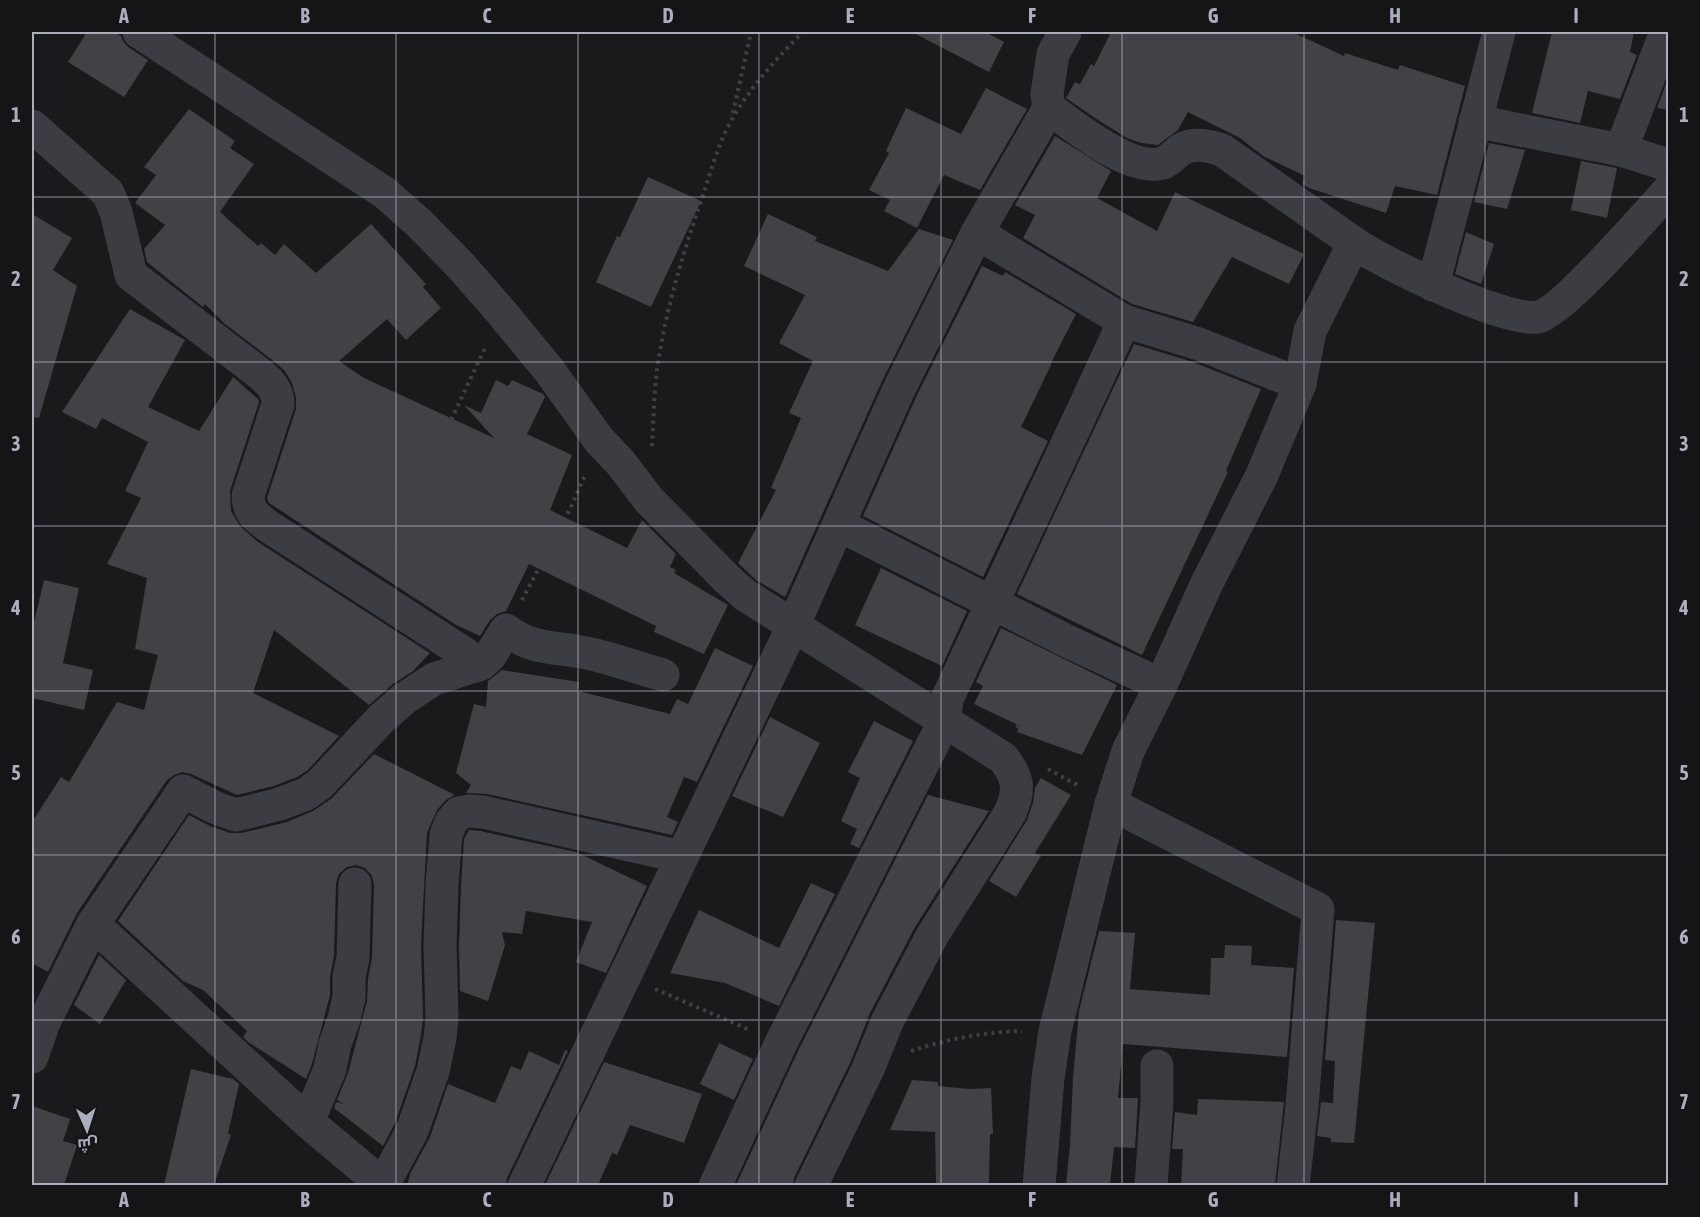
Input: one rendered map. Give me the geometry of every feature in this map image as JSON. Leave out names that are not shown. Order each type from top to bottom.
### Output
[{"type":"street","points":[[139,32],[385,193],[420,224],[453,257],[549,370],[599,441],[620,462],[650,500],[745,595],[870,672],[944,722],[1005,753],[1017,782],[1017,797],[1010,813],[932,936],[892,1013],[868,1069],[811,1185]]},
{"type":"street","points":[[524,1185],[793,626],[900,387],[977,233],[1049,108],[1047,94],[1053,54],[1065,32]]},
{"type":"street","points":[[1433,285],[1499,32]]},
{"type":"street","points":[[1621,150],[1666,32]]},
{"type":"street","points":[[1049,108],[1099,145],[1143,163],[1163,163],[1190,146],[1203,145],[1222,150],[1370,254],[1397,265],[1433,285],[1508,313],[1525,317],[1539,316],[1550,311],[1570,294],[1668,190]]},
{"type":"street","points":[[1475,120],[1621,150],[1668,165]]},
{"type":"street","points":[[32,126],[108,193],[122,231],[131,275],[259,373],[274,388],[278,396],[278,404],[248,496],[252,513],[268,526],[481,664]]},
{"type":"street","points":[[977,233],[1124,321],[1192,343],[1300,384]]},
{"type":"street","points":[[1039,1185],[1048,1078],[1055,1031],[1111,804],[1128,751],[1206,585],[1263,475],[1300,384],[1310,332],[1354,243]]},
{"type":"street","points":[[715,1185],[781,1043],[944,722],[947,699],[1124,321]]},
{"type":"street","points":[[839,525],[1065,640],[1161,685]]},
{"type":"street","points":[[32,1058],[38,1021],[93,924],[183,792],[236,815],[286,802],[306,794],[320,784],[381,718],[420,687],[446,674],[481,664],[490,656],[506,630],[534,646],[585,653],[663,675]]},
{"type":"street","points":[[1111,804],[1318,909],[1302,1106],[1293,1185]]},
{"type":"street","points":[[93,924],[308,1122],[383,1185],[412,1131],[433,1071],[440,1038],[442,1019],[440,946],[444,852],[446,835],[451,822],[459,813],[483,812],[682,857]]},
{"type":"street","points":[[308,1122],[330,1069],[349,997],[349,977],[353,958],[355,884]]},
{"type":"street","points":[[1151,1185],[1157,1102],[1157,1066]]},
{"type":"path","points":[[650,500],[660,346],[698,208],[732,117],[751,32]]},
{"type":"path","points":[[732,117],[758,79],[803,32]]},
{"type":"path","points":[[369,592],[502,314]]},
{"type":"path","points":[[1111,804],[1005,753],[1034,693],[1065,640],[1114,534],[1192,343]]},
{"type":"path","points":[[506,630],[570,509],[599,441]]},
{"type":"path","points":[[320,784],[368,813],[444,852]]},
{"type":"path","points":[[624,975],[781,1043]]},
{"type":"path","points":[[868,1069],[897,1056],[958,1039],[998,1032],[1055,1031]]},
{"type":"building","points":[[87,32],[114,32],[121,36],[128,47],[148,60],[124,97],[68,62]]},
{"type":"building","points":[[912,32],[985,32],[1004,42],[989,72]]},
{"type":"building","points":[[1111,32],[1292,32],[1344,56],[1345,53],[1398,70],[1400,65],[1465,86],[1437,195],[1395,186],[1386,213],[1309,188],[1302,184],[1305,176],[1263,156],[1240,138],[1188,112],[1178,130],[1158,145],[1127,138],[1066,98],[1075,82],[1080,84],[1091,64],[1094,66]]},
{"type":"building","points":[[1552,32],[1634,32],[1630,52],[1637,55],[1620,99],[1588,91],[1580,123],[1532,113]]},
{"type":"building","points":[[1668,78],[1668,110],[1657,108]]},
{"type":"building","points":[[986,88],[1027,109],[980,190],[944,175],[917,228],[884,211],[890,200],[869,190],[889,153],[886,151],[906,108],[961,134]]},
{"type":"building","points":[[189,109],[235,141],[230,148],[254,164],[220,212],[258,246],[261,243],[275,255],[284,244],[316,273],[371,224],[426,284],[423,287],[441,308],[406,340],[387,319],[339,361],[364,378],[494,438],[464,405],[481,413],[496,380],[508,386],[512,380],[543,394],[545,397],[527,434],[572,455],[550,510],[627,548],[642,520],[676,554],[670,567],[676,570],[674,573],[728,605],[704,654],[654,632],[656,626],[529,564],[506,611],[490,620],[480,636],[456,625],[269,503],[267,498],[296,409],[292,383],[285,371],[271,359],[225,324],[205,304],[203,307],[147,262],[144,249],[165,225],[135,203],[156,175],[144,167]]},
{"type":"building","points":[[1055,136],[1111,171],[1097,198],[1157,231],[1175,192],[1304,254],[1289,284],[1232,257],[1193,322],[1132,304],[1023,238],[1035,215],[1015,205]]},
{"type":"building","points":[[1489,143],[1525,150],[1507,209],[1474,202]]},
{"type":"building","points":[[1581,161],[1617,168],[1607,218],[1571,210]]},
{"type":"building","points":[[648,177],[701,201],[651,307],[596,282]]},
{"type":"building","points":[[32,214],[72,238],[53,270],[77,286],[39,418],[32,417]]},
{"type":"building","points":[[768,214],[817,237],[815,241],[888,271],[919,229],[953,240],[883,379],[785,597],[756,580],[738,563],[776,490],[771,488],[801,418],[789,413],[813,361],[779,343],[805,295],[744,266]]},
{"type":"building","points":[[1466,232],[1494,244],[1481,284],[1455,274]]},
{"type":"building","points":[[982,266],[1003,276],[1005,272],[1076,314],[1021,427],[1048,441],[983,577],[863,516],[917,395]]},
{"type":"building","points":[[130,309],[185,340],[148,407],[199,431],[233,377],[258,399],[259,402],[230,491],[231,511],[240,526],[258,542],[430,653],[413,671],[393,684],[369,705],[274,630],[253,693],[339,736],[308,770],[274,786],[237,795],[182,772],[167,780],[77,913],[48,972],[32,963],[32,822],[61,777],[69,782],[117,702],[144,710],[158,655],[135,649],[147,578],[107,564],[141,498],[125,491],[148,442],[102,418],[96,429],[62,412]]},
{"type":"building","points":[[1134,344],[1193,362],[1261,389],[1226,471],[1228,472],[1142,655],[1017,594]]},
{"type":"building","points":[[881,568],[967,611],[942,666],[855,625]]},
{"type":"building","points":[[44,580],[79,588],[63,663],[93,670],[84,710],[32,698],[32,631]]},
{"type":"building","points":[[1001,628],[1117,685],[1082,755],[1017,732],[1020,726],[974,704],[983,686],[976,682]]},
{"type":"building","points":[[715,648],[753,666],[697,782],[684,777],[667,817],[678,822],[672,835],[487,794],[466,793],[471,785],[456,773],[474,704],[486,707],[488,681],[502,670],[579,682],[578,691],[670,714],[677,699],[688,704]]},
{"type":"building","points":[[770,717],[820,743],[783,817],[732,796]]},
{"type":"building","points":[[874,721],[913,741],[859,848],[850,844],[857,829],[841,821],[860,778],[848,772]]},
{"type":"building","points":[[374,754],[455,795],[446,800],[437,810],[427,833],[421,945],[423,1018],[421,1035],[415,1066],[395,1123],[383,1146],[334,1108],[336,1102],[344,1104],[337,1100],[348,1073],[367,1001],[372,958],[374,885],[372,876],[365,868],[356,865],[347,867],[339,874],[336,883],[334,956],[330,977],[330,995],[306,1079],[248,1042],[243,1037],[247,1031],[203,990],[183,981],[118,921],[189,815],[230,833],[241,833],[287,822],[313,811],[331,799]]},
{"type":"building","points":[[1041,778],[1071,795],[1035,853],[1041,856],[1016,897],[989,881],[1027,820],[1035,788]]},
{"type":"building","points":[[928,795],[989,811],[915,927],[870,1013],[851,1061],[794,1178],[793,1185],[736,1185],[798,1051]]},
{"type":"building","points":[[469,830],[576,852],[647,886],[606,973],[576,962],[592,922],[526,911],[522,934],[502,932],[505,945],[488,1001],[460,991],[461,885],[464,839]]},
{"type":"building","points":[[811,883],[835,894],[779,1006],[725,983],[670,973],[699,910],[779,948]]},
{"type":"building","points":[[1336,920],[1375,923],[1354,1143],[1331,1142],[1331,1138],[1317,1136],[1321,1102],[1333,1103],[1335,1061],[1325,1060]]},
{"type":"building","points":[[1099,931],[1135,933],[1130,989],[1210,995],[1211,958],[1224,958],[1225,945],[1252,946],[1251,965],[1294,968],[1287,1057],[1123,1044],[1118,1098],[1138,1098],[1135,1148],[1114,1147],[1110,1185],[1066,1185],[1079,1011]]},
{"type":"building","points":[[99,955],[126,980],[100,1024],[74,1005]]},
{"type":"building","points":[[719,1043],[753,1059],[734,1100],[700,1084]]},
{"type":"building","points":[[565,1050],[568,1051],[507,1178],[506,1185],[407,1185],[411,1172],[430,1137],[448,1084],[495,1103],[511,1066],[521,1070],[529,1051],[559,1065]]},
{"type":"building","points":[[604,1062],[702,1094],[684,1143],[630,1125],[617,1155],[612,1153],[598,1185],[545,1185]]},
{"type":"building","points":[[191,1069],[233,1079],[239,1084],[228,1134],[231,1135],[214,1185],[164,1185]]},
{"type":"building","points":[[912,1080],[938,1082],[938,1086],[991,1088],[993,1134],[990,1134],[989,1185],[936,1185],[935,1132],[890,1130]]},
{"type":"building","points":[[1198,1099],[1284,1102],[1275,1185],[1181,1185],[1183,1149],[1172,1149],[1175,1112],[1197,1115]]},
{"type":"building","points":[[32,1106],[70,1119],[63,1141],[77,1145],[64,1185],[32,1185]]}]
